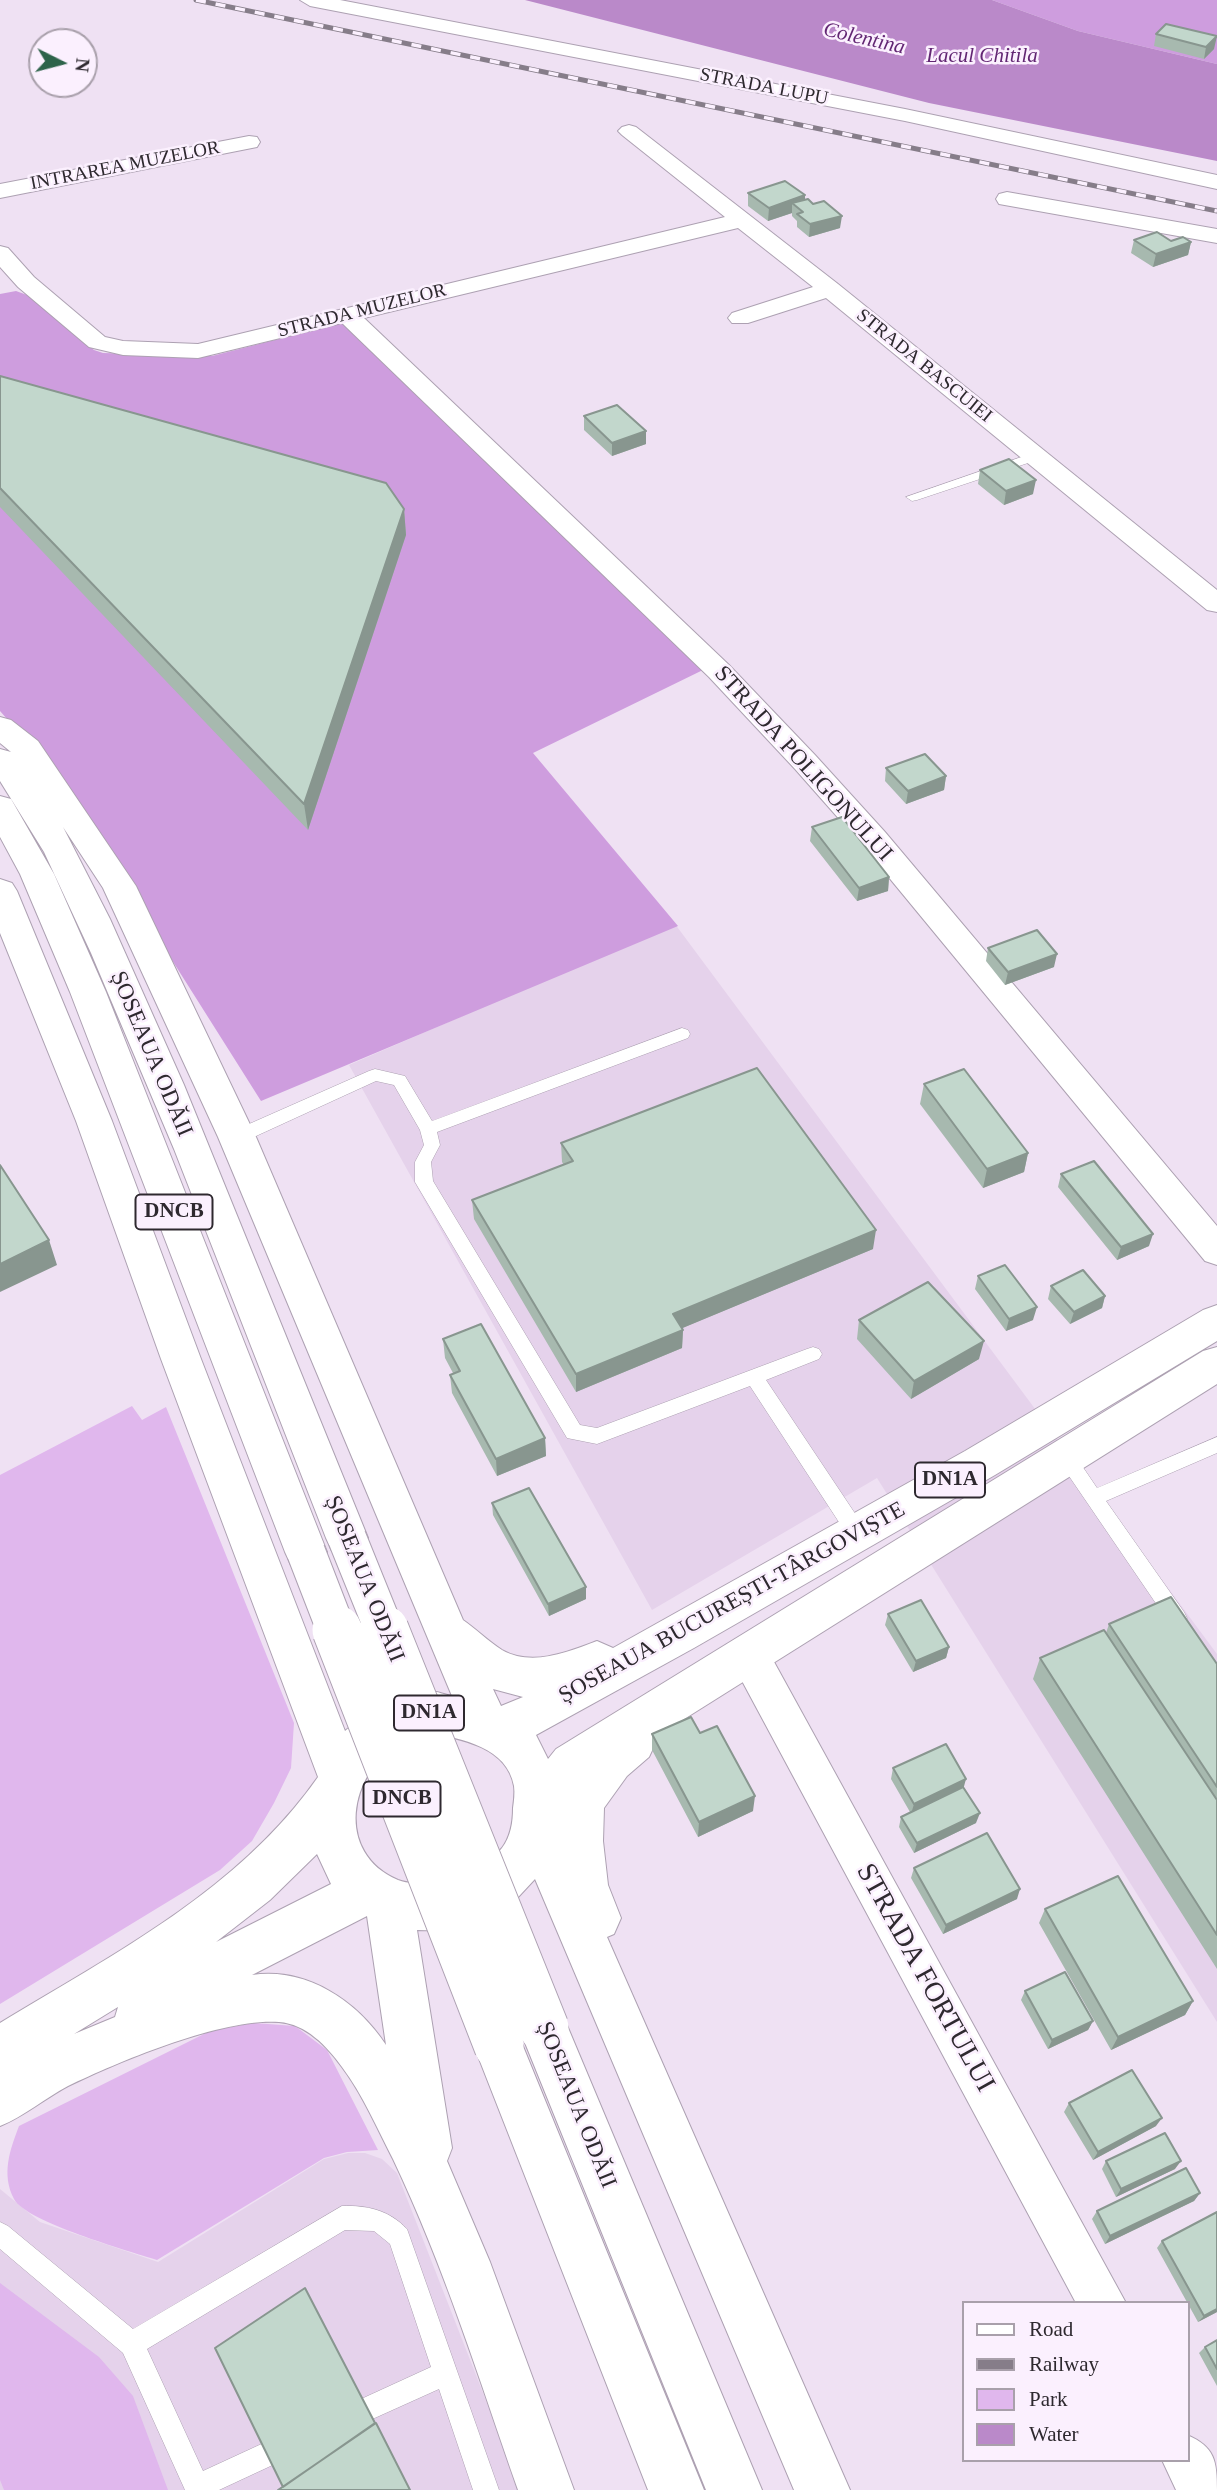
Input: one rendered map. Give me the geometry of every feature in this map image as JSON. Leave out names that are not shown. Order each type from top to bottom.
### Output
[{"type":"main road","points":[[0,727],[27,748],[119,886],[237,1137],[445,1630],[491,1725]]},
{"type":"main road","name":"ȘOSEAUA ODĂII","points":[[0,759],[29,794],[76,879],[173,1103],[326,1545]]},
{"type":"main road","name":"ȘOSEAUA ODĂII","points":[[0,807],[37,874],[326,1545],[521,2037],[676,2490]]},
{"type":"main road","points":[[0,891],[94,1121],[337,1784],[331,1820],[337,1847],[351,1871],[380,1896],[434,2186]]},
{"type":"main road","name":"ȘOSEAUA BUCUREȘTI-TÂRGOVIȘTE","points":[[491,1725],[531,1716],[679,1634],[1074,1408],[1217,1321]]},
{"type":"main road","name":"ȘOSEAUA BUCUREȘTI-TÂRGOVIȘTE","points":[[538,1816],[572,1764],[1216,1365]]},
{"type":"main road","points":[[445,1630],[468,1652],[506,1674],[538,1679],[566,1673],[607,1656],[679,1634]]},
{"type":"main road","points":[[639,2068],[626,1995],[584,1885],[580,1841],[581,1802],[611,1761],[740,1658]]},
{"type":"main road","name":"DN1A","points":[[0,2051],[158,1954],[285,1855],[337,1784],[355,1752],[376,1732],[402,1719],[430,1712],[458,1713],[491,1725],[511,1740],[528,1762],[537,1787],[538,1816],[528,1850],[513,1872],[493,1890],[468,1902],[442,1909],[415,1908],[380,1896]]},
{"type":"main road","points":[[538,1816],[639,2068],[822,2490]]},
{"type":"main road","points":[[0,2101],[259,1945],[331,1908],[380,1896]]},
{"type":"main road","points":[[48,2070],[187,2015],[221,2006],[277,1997],[307,2003],[334,2021],[358,2047],[434,2186],[546,2490]]},
{"type":"main road","name":"ȘOSEAUA ODĂII","points":[[521,2037],[734,2490]]},
{"type":"street","name":"STRADA LUPU","points":[[310,0],[878,110],[1217,182]]},
{"type":"street","name":"STRADA BASCUIEI","points":[[629,131],[830,289],[1217,604]]},
{"type":"street","name":"INTRAREA MUZELOR","points":[[0,191],[249,142]]},
{"type":"street","points":[[1007,199],[1217,236]]},
{"type":"street","name":"STRADA MUZELOR","points":[[26,282],[97,342],[123,348],[198,351],[742,220]]},
{"type":"street","points":[[0,253],[26,282],[0,290]]},
{"type":"street","points":[[740,318],[830,289]]},
{"type":"street","name":"STRADA POLIGONULUI","points":[[347,314],[719,671],[805,762],[874,839],[1217,1251]]},
{"type":"street","name":"STRADA FORTULUI","points":[[740,1658],[1101,2301]]},
{"type":"street","points":[[1188,2462],[1203,2490]]},
{"type":"lane","points":[[912,497],[1036,456]]},
{"type":"lane","points":[[428,1129],[682,1034]]},
{"type":"lane","points":[[237,1137],[375,1075],[399,1080],[428,1129],[432,1145],[423,1162],[424,1182],[574,1432],[597,1436],[813,1354]]},
{"type":"lane","points":[[754,1376],[856,1533]]},
{"type":"lane","points":[[1093,1498],[1217,1445]]},
{"type":"lane","points":[[1065,1457],[1186,1631]]},
{"type":"lane","points":[[132,2344],[342,2218],[375,2219],[389,2226],[399,2237],[486,2490]]},
{"type":"lane","points":[[0,2234],[132,2344],[197,2488],[268,2454]]},
{"type":"lane","points":[[368,2409],[444,2374]]},
{"type":"shaded area","points":[[992,0],[1217,0],[1217,64],[1078,31]]},
{"type":"shaded area","points":[[16,291],[27,295],[94,350],[103,353],[212,356],[353,320],[705,669],[533,753],[678,926],[261,1101],[141,911],[28,743],[0,711],[0,294]]},
{"type":"shaded area","points":[[675,924],[1217,1654],[1217,2022],[877,1478],[652,1610],[349,1065]]},
{"type":"shaded area","points":[[348,2153],[365,2153],[382,2159],[397,2173],[521,2490],[0,2490],[0,2189],[40,2222],[158,2262],[324,2159]]},
{"type":"green space","points":[[132,1406],[142,1420],[166,1407],[294,1723],[291,1768],[252,1841],[220,1870],[0,2004],[0,1475]]},
{"type":"green space","points":[[254,2023],[295,2026],[327,2050],[378,2150],[347,2152],[324,2158],[157,2260],[57,2226],[22,2208],[14,2199],[7,2171],[19,2126],[210,2031]]},
{"type":"green space","points":[[0,2283],[99,2357],[133,2396],[168,2490],[4,2490],[0,2480]]},
{"type":"water","name":"Lacul Chitila","points":[[525,0],[992,0],[1078,31],[1217,64],[1217,161],[929,103]]},
{"type":"building","points":[[1166,24],[1217,36],[1206,47],[1156,34]]},
{"type":"building","points":[[785,181],[805,195],[769,208],[748,193]]},
{"type":"building","points":[[808,199],[813,204],[824,201],[842,216],[810,224],[797,214],[803,212],[792,203]]},
{"type":"building","points":[[1157,232],[1171,241],[1183,237],[1191,242],[1156,254],[1134,240]]},
{"type":"building","points":[[0,376],[386,483],[404,509],[304,804],[0,488]]},
{"type":"building","points":[[617,405],[646,431],[612,443],[584,416]]},
{"type":"building","points":[[1009,459],[1036,480],[1006,491],[980,470]]},
{"type":"building","points":[[925,754],[946,776],[908,791],[886,768]]},
{"type":"building","points":[[842,817],[889,877],[859,888],[812,827]]},
{"type":"building","points":[[1037,930],[1057,954],[1008,972],[988,948]]},
{"type":"building","points":[[757,1068],[876,1230],[673,1314],[683,1330],[576,1374],[472,1200],[573,1161],[561,1143]]},
{"type":"building","points":[[964,1069],[1028,1153],[987,1169],[924,1084]]},
{"type":"building","points":[[1094,1161],[1153,1234],[1121,1247],[1061,1174]]},
{"type":"building","points":[[0,1165],[49,1240],[0,1264]]},
{"type":"building","points":[[1005,1265],[1037,1307],[1009,1319],[978,1276]]},
{"type":"building","points":[[1083,1270],[1105,1296],[1074,1312],[1051,1286]]},
{"type":"building","points":[[928,1282],[984,1341],[914,1381],[859,1320]]},
{"type":"building","points":[[481,1324],[545,1438],[496,1459],[450,1375],[460,1371],[443,1339]]},
{"type":"building","points":[[529,1488],[586,1587],[548,1604],[492,1503]]},
{"type":"building","points":[[1171,1597],[1217,1664],[1217,1787],[1109,1624]]},
{"type":"building","points":[[921,1600],[949,1647],[916,1661],[888,1614]]},
{"type":"building","points":[[1104,1630],[1217,1800],[1217,1935],[1040,1658]]},
{"type":"building","points":[[691,1717],[700,1733],[717,1726],[755,1796],[699,1822],[652,1734]]},
{"type":"building","points":[[946,1744],[966,1779],[914,1804],[893,1768]]},
{"type":"building","points":[[963,1787],[980,1813],[917,1843],[901,1817]]},
{"type":"building","points":[[987,1833],[1020,1889],[946,1925],[914,1868]]},
{"type":"building","points":[[1118,1876],[1193,2001],[1118,2037],[1045,1909]]},
{"type":"building","points":[[1065,1972],[1093,2021],[1052,2040],[1025,1991]]},
{"type":"building","points":[[1132,2070],[1162,2118],[1098,2152],[1069,2103]]},
{"type":"building","points":[[1165,2133],[1181,2161],[1121,2189],[1106,2161]]},
{"type":"building","points":[[1186,2168],[1200,2193],[1110,2236],[1097,2211]]},
{"type":"building","points":[[1217,2212],[1217,2309],[1204,2316],[1162,2241]]},
{"type":"building","points":[[305,2288],[375,2423],[283,2487],[215,2348]]},
{"type":"building","points":[[1217,2340],[1217,2369],[1205,2347]]},
{"type":"building","points":[[376,2423],[410,2490],[278,2490]]},
{"type":"railway","points":[[196,0],[1217,211]]},
{"type":"water label","name":"Colentina","points":[[864,39]]}]
